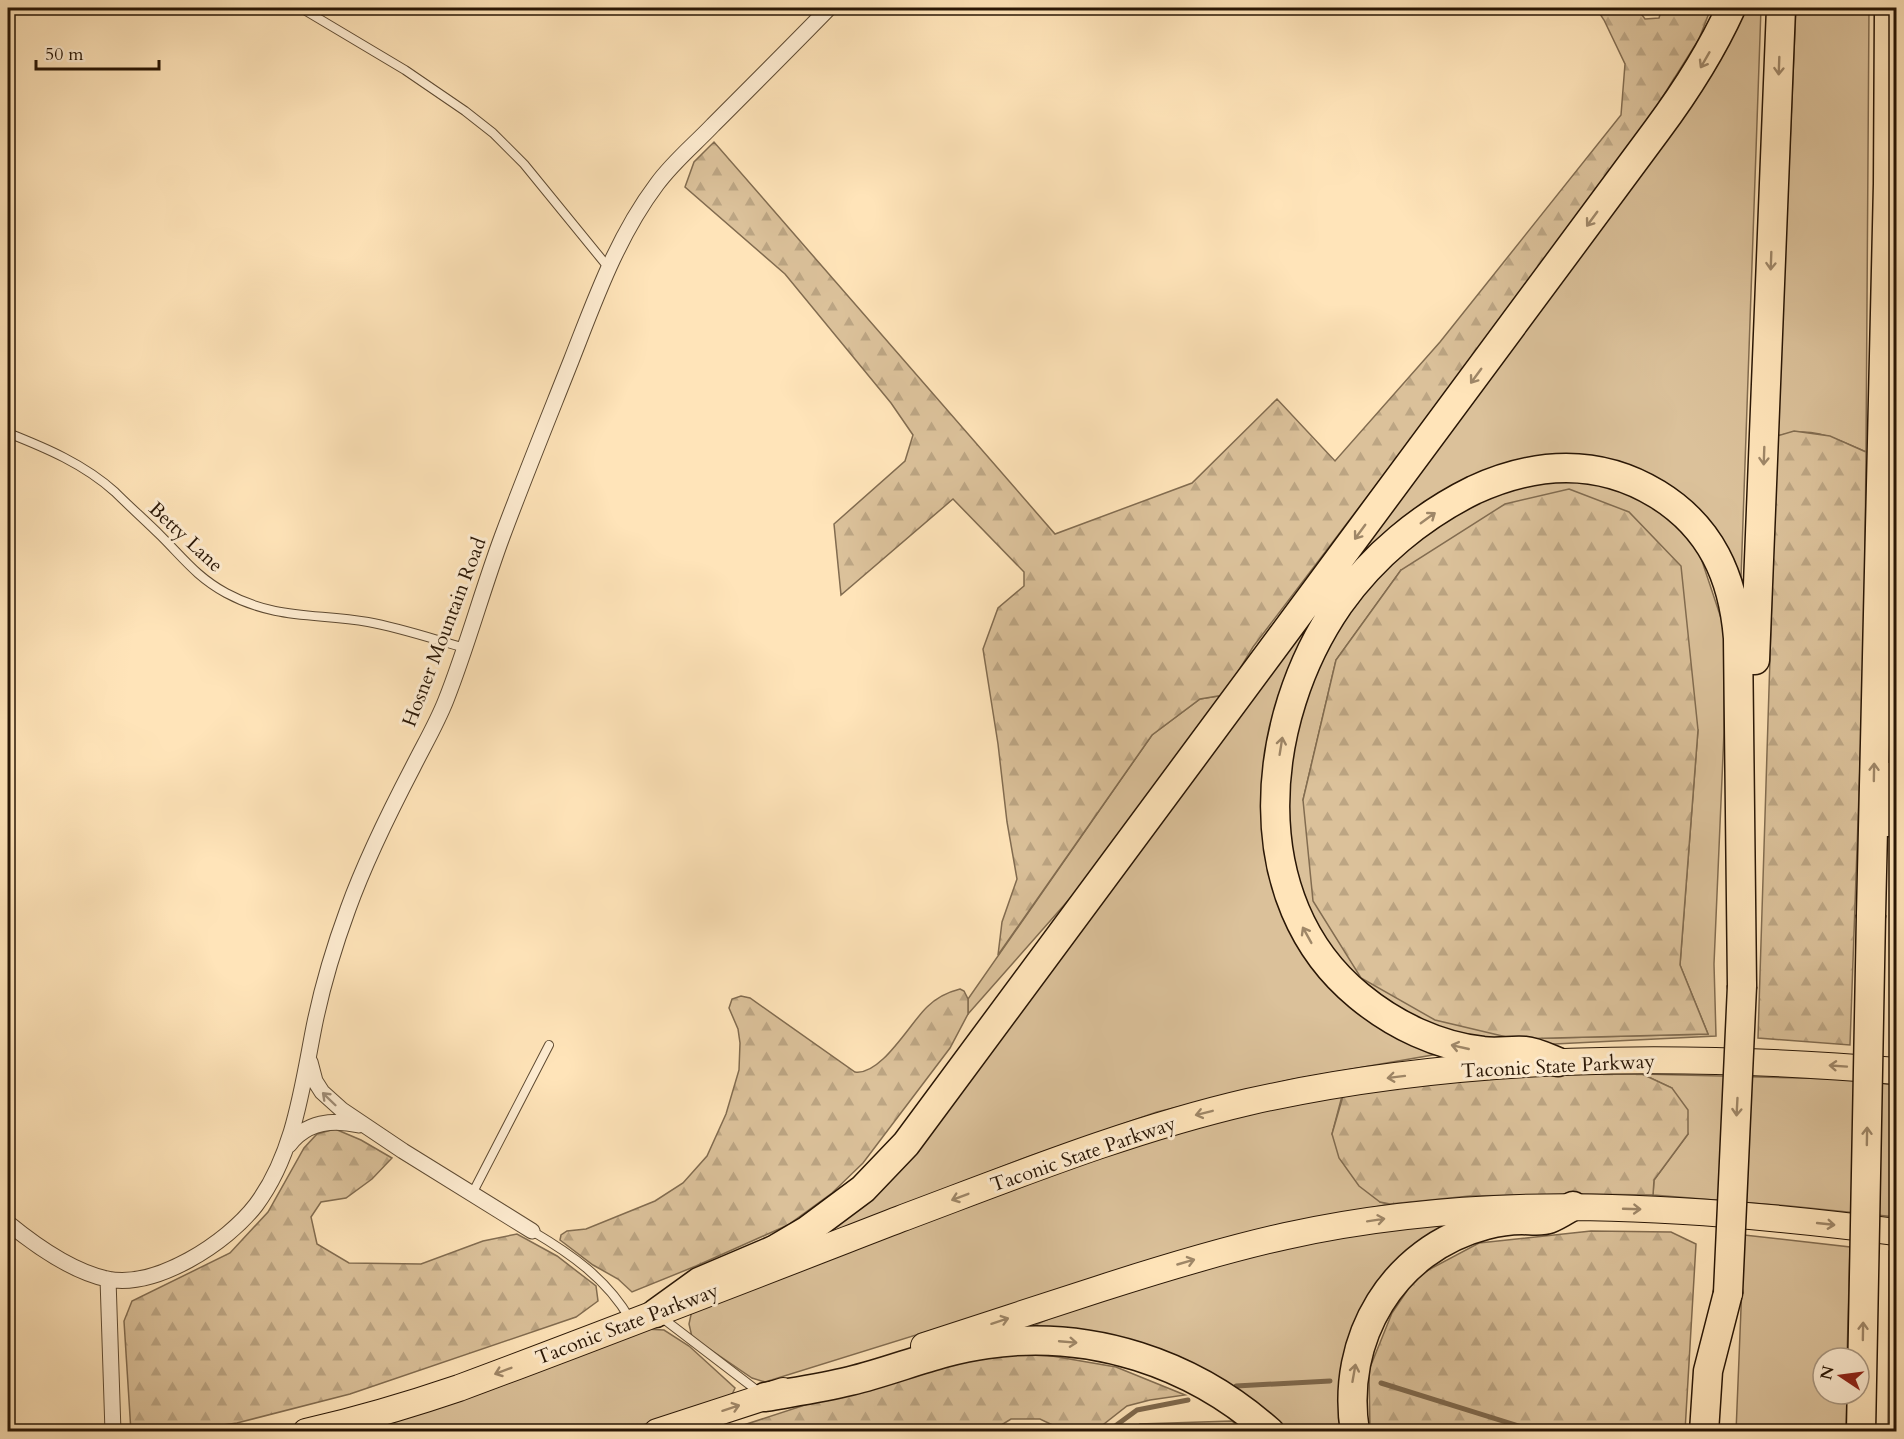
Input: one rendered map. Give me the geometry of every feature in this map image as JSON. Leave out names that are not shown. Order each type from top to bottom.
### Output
[{"type":"highway","points":[[644,1318],[699,1282],[774,1250],[827,1217],[878,1174],[920,1127],[1657,130],[1698,71],[1731,8]]},
{"type":"highway","points":[[1722,1431],[1781,8]]},
{"type":"highway","points":[[1861,1431],[1888,196],[1889,8]]},
{"type":"highway","points":[[1558,1062],[1527,1051],[1494,1052],[1450,1044],[1409,1029],[1359,996],[1324,961],[1308,938],[1286,888],[1278,849],[1276,797],[1282,737],[1290,705],[1303,670],[1320,636],[1356,583],[1388,549],[1439,510],[1492,482],[1518,473],[1544,468],[1595,470],[1620,476],[1664,498],[1682,513],[1698,529],[1722,566],[1736,613],[1738,638],[1742,986]]},
{"type":"highway","points":[[1871,915],[1887,861],[1888,808],[1896,775]]},
{"type":"highway","name":"Taconic State Parkway","points":[[306,1431],[404,1407],[459,1388],[1076,1153],[1191,1117],[1271,1098],[1435,1072],[1558,1062],[1726,1060],[1896,1071]]},
{"type":"highway","points":[[1355,1431],[1351,1409],[1352,1382],[1360,1346],[1379,1303],[1406,1270],[1437,1246],[1470,1230],[1518,1220],[1548,1220],[1573,1206]]},
{"type":"highway","points":[[657,1431],[1171,1266],[1287,1236],[1405,1215],[1465,1209],[1573,1206],[1705,1212],[1896,1232]]},
{"type":"highway","points":[[1704,1431],[1708,1371],[1728,1293]]},
{"type":"highway","points":[[765,1397],[850,1381],[966,1347],[1005,1342],[1060,1341],[1113,1349],[1184,1373],[1220,1393],[1270,1431]]},
{"type":"street","name":"Hosner Mountain Road","points":[[8,1223],[26,1238],[73,1267],[108,1279],[129,1281],[175,1267],[197,1257],[221,1240],[256,1205],[268,1186],[285,1149],[298,1106],[330,963],[352,899],[371,851],[444,705],[502,538],[608,267],[658,181],[829,8]]},
{"type":"street","points":[[310,1055],[315,1081],[329,1100],[368,1128],[532,1231]]},
{"type":"street","points":[[285,1149],[299,1133],[320,1124],[346,1123],[368,1128]]},
{"type":"street","points":[[108,1279],[113,1431]]},
{"type":"lane","points":[[301,8],[405,70],[493,133],[524,164],[608,267]]},
{"type":"lane","name":"Betty Lane","points":[[8,433],[34,443],[87,470],[113,491],[189,567],[213,586],[229,594],[261,609],[291,615],[366,622],[465,648]]},
{"type":"lane","points":[[472,1194],[549,1045]]},
{"type":"lane","points":[[532,1231],[564,1251],[601,1280],[618,1300],[765,1397]]},
{"type":"green space","points":[[1596,8],[1637,8],[1645,19],[1659,18],[1662,8],[1711,8],[1699,39],[1623,160],[1253,647],[1224,695],[1200,699],[1152,735],[998,955],[1002,922],[1017,879],[983,649],[998,608],[1024,586],[1024,572],[953,499],[841,595],[834,524],[905,461],[913,435],[891,403],[785,274],[685,187],[694,162],[714,142],[1055,534],[1192,483],[1277,399],[1335,461],[1440,342],[1621,115],[1625,64]]},
{"type":"green space","points":[[1738,8],[1761,8],[1741,578],[1737,578],[1683,504],[1543,458],[1350,577],[1268,786],[1309,957],[1444,1053],[1289,1080],[1157,1112],[1019,1160],[777,1256],[875,1184]]},
{"type":"green space","points":[[1796,8],[1869,8],[1866,452],[1833,438],[1812,433],[1789,433],[1777,436]]},
{"type":"green space","points":[[1794,431],[1830,436],[1866,452],[1864,653],[1850,1045],[1758,1038],[1777,436]]},
{"type":"green space","points":[[1537,476],[1620,483],[1657,503],[1699,552],[1724,627],[1724,732],[1714,964],[1716,1036],[1514,1046],[1406,1019],[1324,947],[1285,851],[1294,719],[1351,600],[1435,519]],"holes":[[[1401,570],[1698,730],[1680,965],[1708,1034],[1515,1039],[1303,800],[1336,660]]]},
{"type":"green space","points":[[1569,489],[1629,512],[1681,566],[1698,730],[1680,965],[1708,1034],[1515,1039],[1435,1020],[1361,978],[1313,901],[1303,800],[1336,660],[1401,570],[1505,504]]},
{"type":"green space","points":[[1224,695],[1080,887],[968,1014],[968,999],[1152,735],[1200,699]]},
{"type":"green space","points":[[960,989],[964,991],[968,999],[968,1014],[950,1048],[863,1163],[832,1193],[788,1225],[632,1292],[618,1279],[593,1265],[560,1240],[561,1235],[567,1231],[586,1229],[655,1201],[683,1183],[707,1156],[726,1114],[739,1070],[738,1029],[729,1008],[732,999],[741,996],[750,998],[855,1072],[865,1071],[875,1066],[930,1004]]},
{"type":"green space","points":[[1533,1074],[1642,1074],[1672,1088],[1688,1110],[1688,1134],[1654,1180],[1653,1195],[1470,1196],[1390,1204],[1380,1202],[1359,1186],[1339,1158],[1332,1134],[1343,1096],[1423,1084]]},
{"type":"green space","points":[[1642,1074],[1839,1079],[1896,1085],[1896,1217],[1653,1195],[1654,1180],[1688,1134],[1672,1088]]},
{"type":"green space","points":[[1342,1096],[1332,1134],[1380,1202],[1390,1204],[1270,1228],[765,1382],[752,1378],[692,1337],[689,1324],[692,1310],[1090,1159],[1231,1116]]},
{"type":"green space","points":[[335,1129],[361,1140],[392,1158],[372,1179],[346,1198],[321,1202],[311,1217],[317,1244],[349,1263],[421,1264],[483,1241],[517,1234],[557,1256],[596,1286],[598,1301],[576,1317],[350,1394],[237,1423],[182,1431],[131,1432],[124,1321],[132,1301],[230,1253],[268,1212],[304,1148],[317,1134]]},
{"type":"green space","points":[[1473,1217],[1381,1280],[1343,1431],[1280,1431],[1261,1414],[1024,1330],[1126,1290],[1299,1242]]},
{"type":"green space","points":[[1591,1231],[1671,1232],[1696,1244],[1685,1431],[1370,1431],[1369,1370],[1392,1313],[1417,1276],[1479,1243]]},
{"type":"green space","points":[[1744,1235],[1850,1247],[1847,1346],[1811,1346],[1811,1406],[1847,1406],[1846,1431],[1736,1432]]},
{"type":"green space","points":[[1889,1251],[1896,1252],[1896,1432],[1888,1431]]},
{"type":"green space","points":[[645,1329],[664,1330],[689,1346],[735,1388],[731,1397],[624,1431],[346,1432]]},
{"type":"green space","points":[[1017,1350],[1116,1367],[1185,1395],[1127,1406],[1095,1431],[1065,1431],[1040,1419],[1011,1419],[990,1432],[722,1432],[928,1365]]},
{"type":"green space","points":[[1232,1421],[1243,1431],[1152,1431],[1141,1424]]},
{"type":"waterway","points":[[1236,1386],[1330,1381]]},
{"type":"waterway","points":[[1381,1383],[1538,1432]]},
{"type":"waterway","points":[[1107,1432],[1137,1410],[1188,1400]]}]
